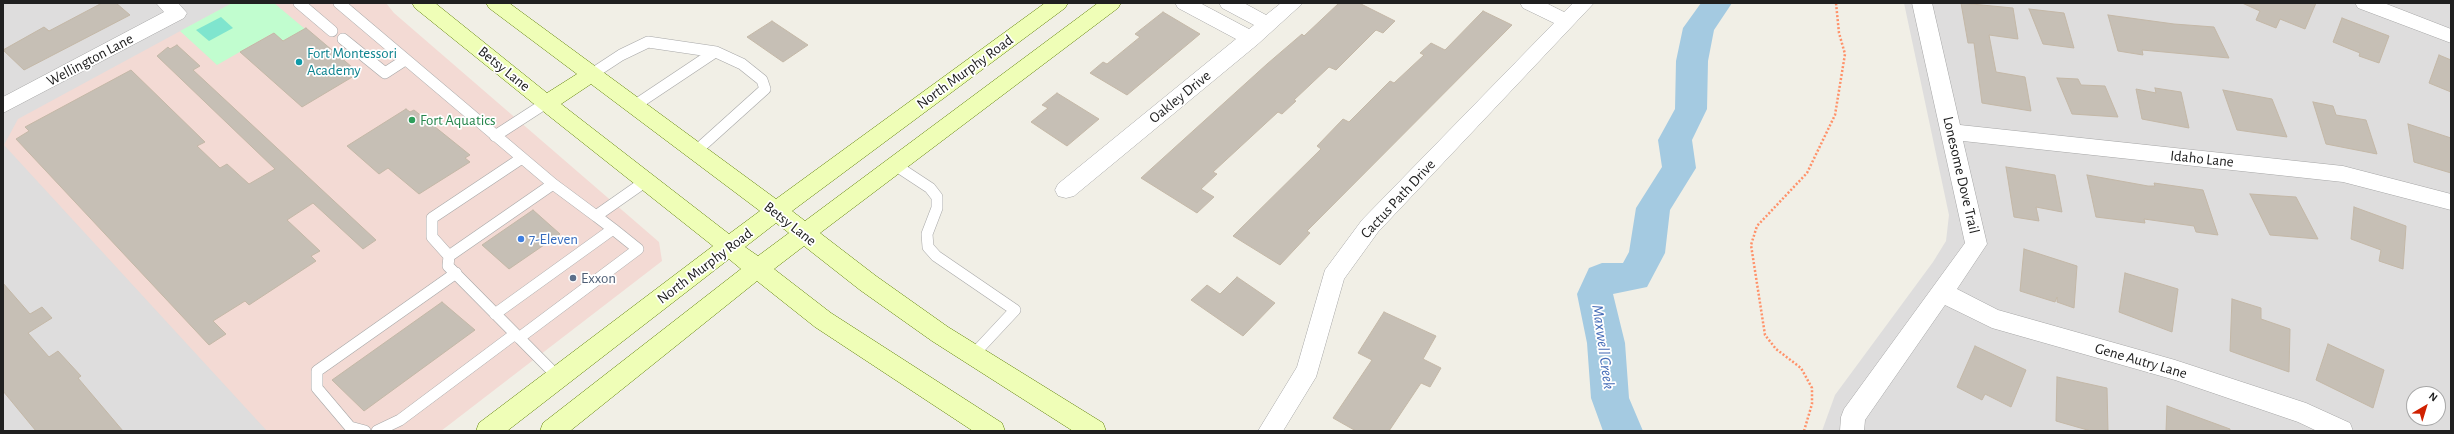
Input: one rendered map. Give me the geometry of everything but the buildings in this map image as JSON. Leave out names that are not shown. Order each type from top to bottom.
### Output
[{"type":"main road","name":"Betsy Lane","points":[[422,3],[729,248],[823,320],[993,431]]},
{"type":"main road","name":"Betsy Lane","points":[[496,3],[776,211],[803,235],[880,292],[973,355],[1094,431]]},
{"type":"main road","name":"North Murphy Road","points":[[488,431],[776,211],[1058,3]]},
{"type":"main road","name":"North Murphy Road","points":[[552,431],[757,269],[1111,3]]},
{"type":"main road","points":[[546,103],[592,74]]},
{"type":"street","points":[[1185,3],[1250,39]]},
{"type":"street","points":[[1229,3],[1268,24]]},
{"type":"street","name":"Oakley Drive","points":[[1066,190],[1293,3]]},
{"type":"street","points":[[1530,3],[1567,21]]},
{"type":"street","name":"Cactus Path Drive","points":[[1270,431],[1308,370],[1333,276],[1370,226],[1584,3]]},
{"type":"street","name":"Lonesome Dove Trail","points":[[1852,431],[1853,417],[1976,244],[1922,3]]},
{"type":"street","points":[[2364,3],[2451,36]]},
{"type":"street","name":"Wellington Lane","points":[[3,106],[171,8]]},
{"type":"street","name":"Idaho Lane","points":[[1951,132],[2343,174],[2451,202]]},
{"type":"street","name":"Gene Autry Lane","points":[[1942,292],[1992,318],[2175,370],[2306,414],[2341,431]]},
{"type":"lane","points":[[299,3],[332,31]]},
{"type":"lane","points":[[339,3],[553,184],[638,249],[400,420],[377,431]]},
{"type":"lane","points":[[342,39],[385,73],[405,60]]},
{"type":"lane","points":[[592,74],[621,55],[648,42],[715,52],[742,64],[762,80],[766,89],[696,152]]},
{"type":"lane","points":[[634,106],[715,52]]},
{"type":"lane","points":[[495,136],[546,103]]},
{"type":"lane","points":[[522,158],[456,200],[432,218],[432,237],[449,256],[448,266],[558,377]]},
{"type":"lane","points":[[895,165],[930,188],[937,197],[937,208],[927,234],[928,246],[936,256],[1015,310],[973,355]]},
{"type":"lane","points":[[596,216],[646,181]]},
{"type":"lane","points":[[449,256],[553,184]]},
{"type":"lane","points":[[495,314],[613,229]]},
{"type":"lane","points":[[365,431],[350,427],[317,388],[317,371],[456,274]]},
{"type":"path","points":[[1804,431],[1812,404],[1812,388],[1801,368],[1776,349],[1765,335],[1751,245],[1757,226],[1807,173],[1818,155],[1835,115],[1845,54],[1839,33],[1836,3]]},
{"type":"shaded area","points":[[3,3],[233,3],[269,431],[3,431]]},
{"type":"shaded area","points":[[232,3],[386,3],[394,13],[659,242],[662,261],[441,431],[267,431],[4,145],[18,119]]},
{"type":"shaded area","points":[[1904,3],[2451,3],[2451,431],[1822,431],[1835,395],[1933,262],[1946,241],[1949,215]]},
{"type":"green space","points":[[232,3],[274,3],[305,29],[283,41],[273,33],[217,65],[180,31]]},
{"type":"green space","points":[[221,17],[233,28],[209,41],[196,30]]},
{"type":"waterway","name":"Maxwell Creek","points":[[1623,431],[1610,398],[1606,343],[1595,294],[1602,278],[1634,277],[1647,253],[1653,208],[1679,168],[1675,140],[1691,109],[1692,61],[1699,28],[1717,3]]},
{"type":"place","name":"Fort Montessori Academy","points":[[299,62]]},
{"type":"place","name":"Fort Aquatics","points":[[412,120]]},
{"type":"place","name":"7-Eleven","points":[[521,239]]},
{"type":"place","name":"Exxon","points":[[573,278]]}]
